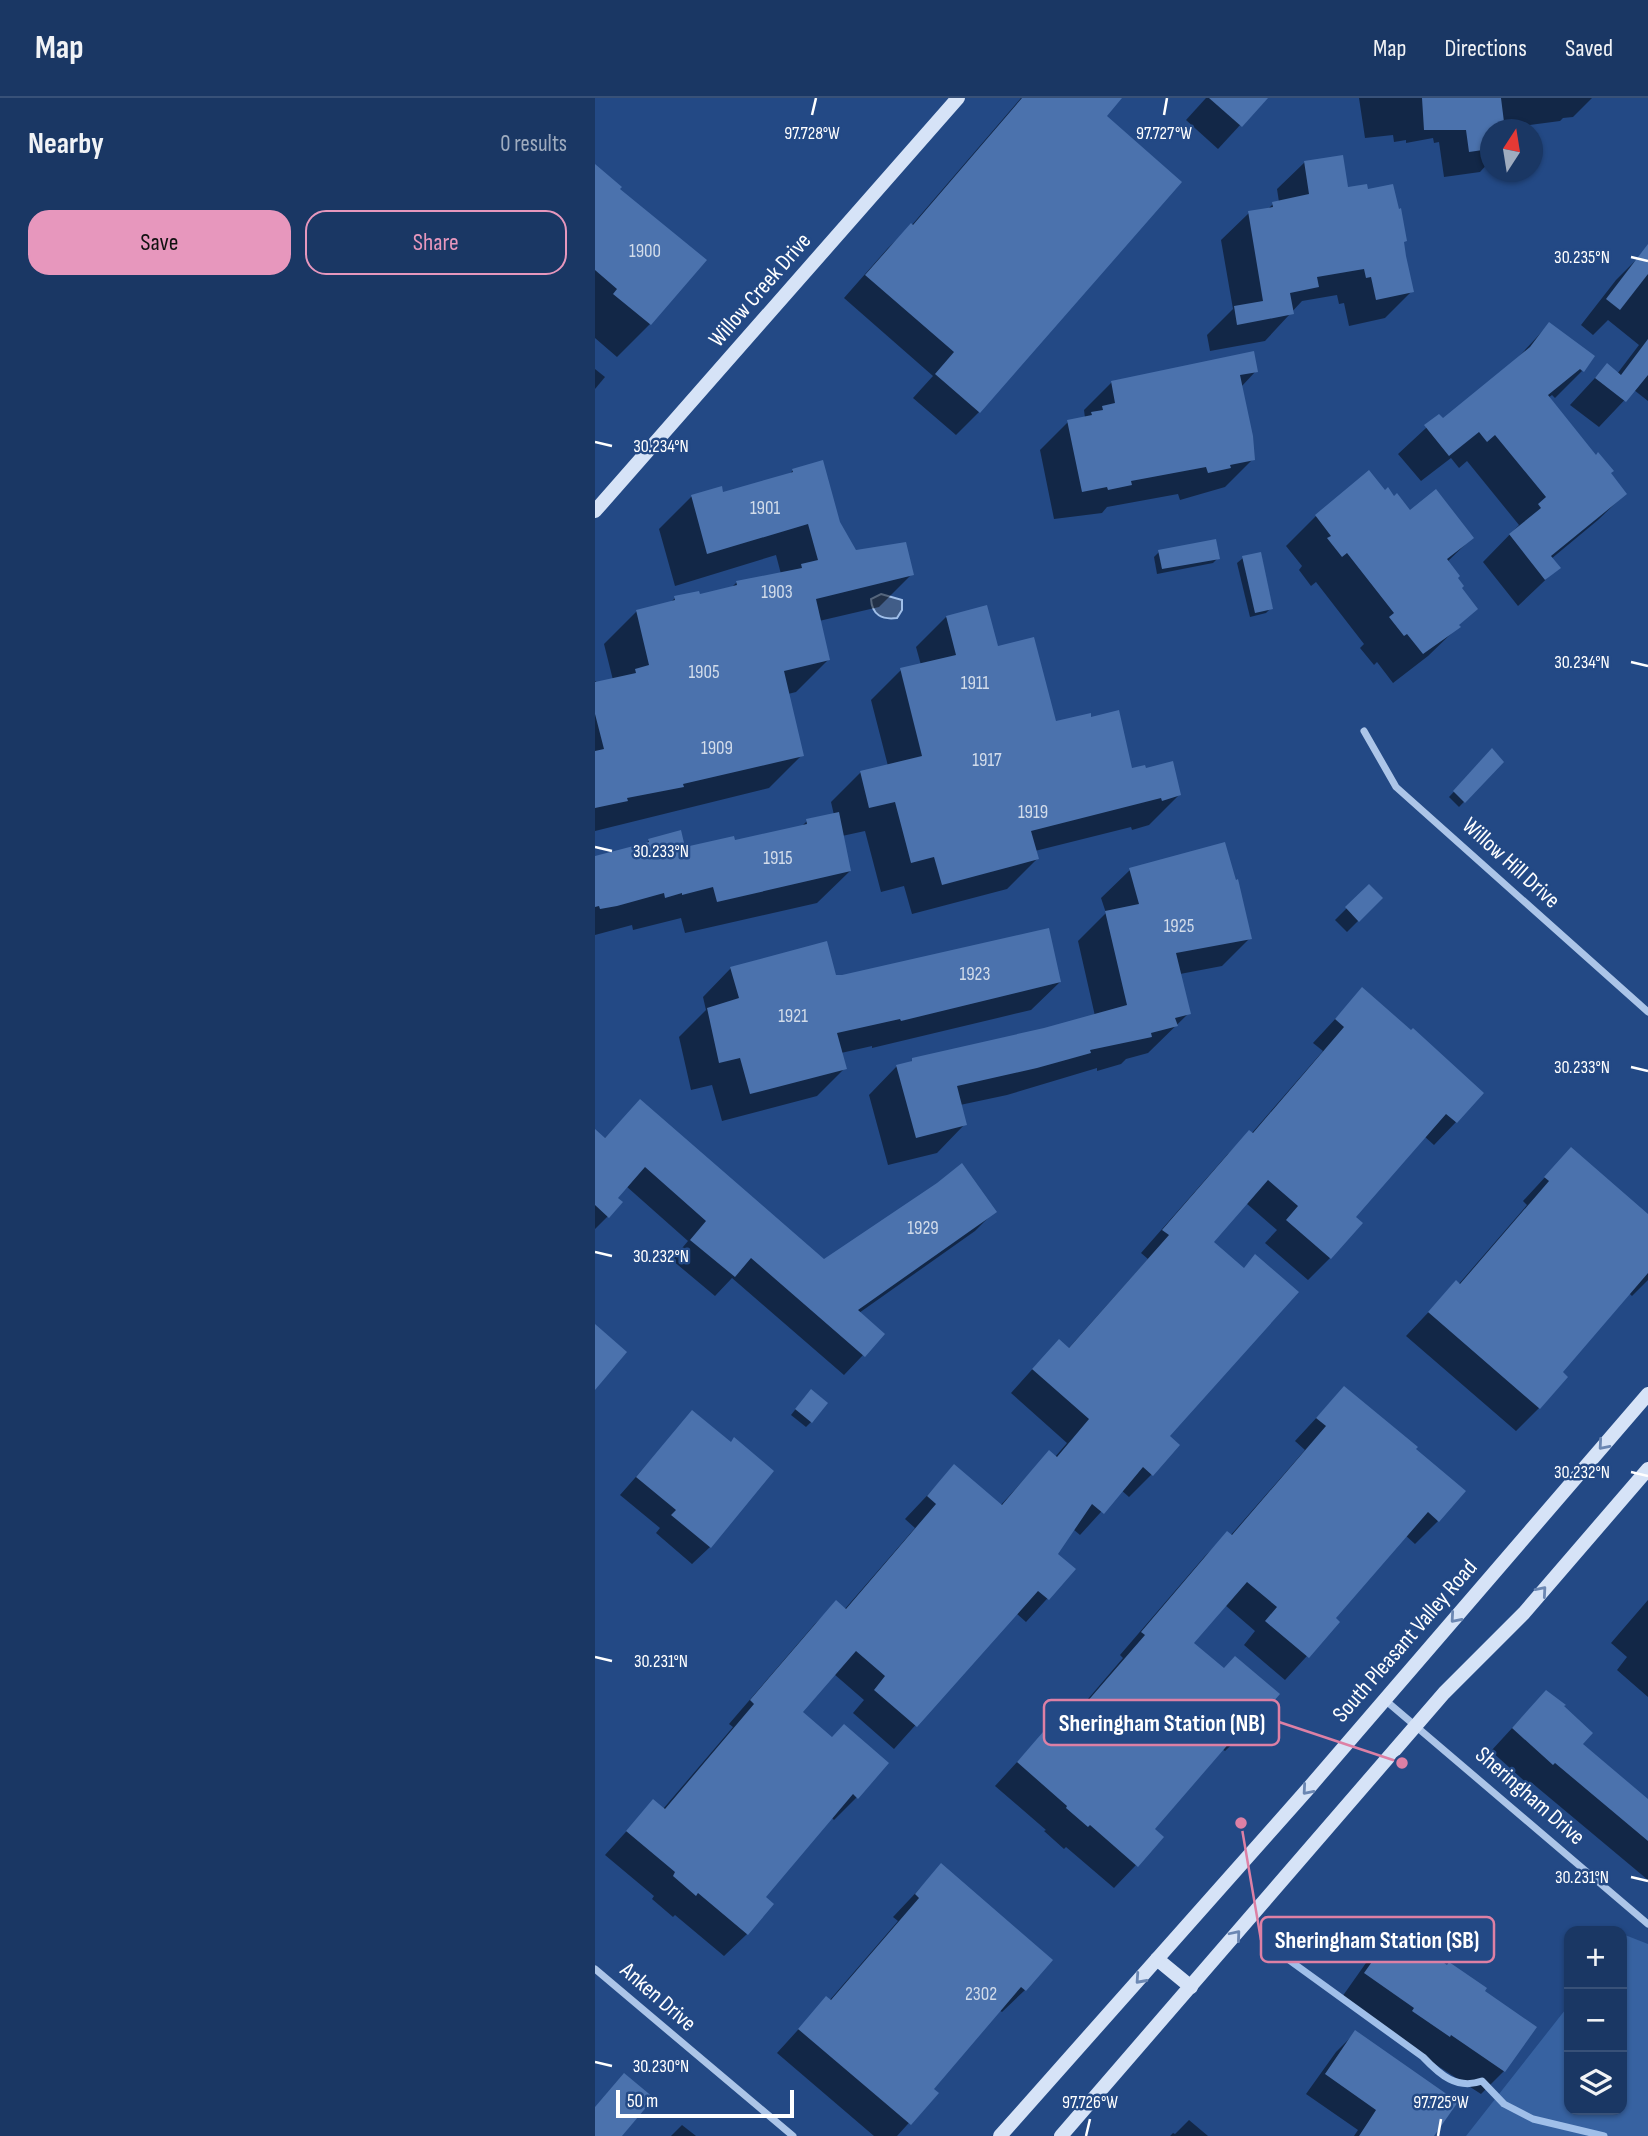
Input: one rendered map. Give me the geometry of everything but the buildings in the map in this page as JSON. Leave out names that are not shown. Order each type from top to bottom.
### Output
[{"type":"main road","name":"Willow Creek Drive","points":[[595,511],[958,98]]},
{"type":"main road","name":"South Pleasant Valley Road","points":[[1000,2136],[1385,1700],[1648,1394]]},
{"type":"main road","points":[[1061,2136],[1444,1693],[1524,1613],[1648,1469]]},
{"type":"main road","points":[[1157,1959],[1191,1987]]},
{"type":"street","name":"Willow Hill Drive","points":[[1363,731],[1396,787],[1648,1012]]},
{"type":"street","name":"Sheringham Drive","points":[[1385,1700],[1648,1924]]},
{"type":"street","name":"Anken Drive","points":[[595,1969],[793,2136]]},
{"type":"shaded area","points":[[881,594],[902,600],[902,610],[897,618],[882,617],[873,609],[871,599]]},
{"type":"shaded area","points":[[1627,1936],[1648,1944],[1648,2136],[1466,2136],[1564,2011],[1564,2115],[1627,2115]]},
{"type":"waterway","points":[[1289,1960],[1423,2057],[1449,2079],[1465,2084],[1482,2081],[1504,2104],[1533,2119],[1604,2136]]},
{"type":"place","name":"Sheringham Station (NB)","points":[[1402,1763]]},
{"type":"place","name":"Sheringham Station (SB)","points":[[1241,1823]]}]
